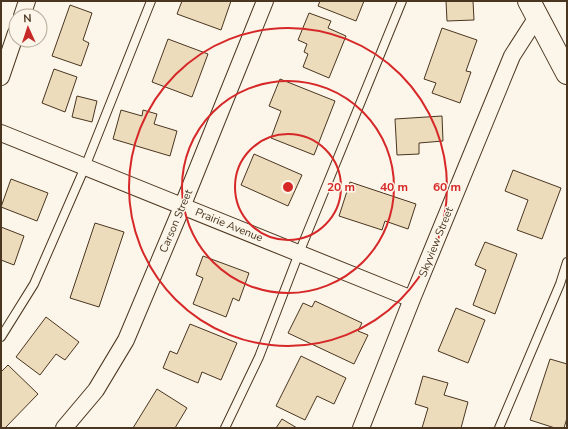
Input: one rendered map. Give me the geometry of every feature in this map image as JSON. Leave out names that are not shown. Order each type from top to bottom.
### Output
[{"type":"street","name":"Carson Street","points":[[64,428],[96,390],[126,340],[182,207],[265,1]]},
{"type":"street","points":[[533,9],[567,73]]},
{"type":"street","name":"Skyview Street","points":[[361,428],[412,299],[512,56],[533,9]]},
{"type":"street","points":[[1,77],[11,48]]},
{"type":"street","name":"Prairie Avenue","points":[[1,133],[412,299]]},
{"type":"lane","points":[[1,337],[34,284],[85,167],[150,1]]},
{"type":"lane","points":[[226,428],[259,357],[299,253],[402,1]]},
{"type":"lane","points":[[499,428],[560,284],[567,262]]},
{"type":"building","points":[[182,1],[231,1],[221,30],[177,14]]},
{"type":"building","points":[[320,1],[364,1],[356,21],[318,6]]},
{"type":"building","points":[[446,1],[473,1],[474,20],[447,21]]},
{"type":"building","points":[[70,5],[92,13],[83,40],[89,43],[81,66],[52,56]]},
{"type":"building","points":[[309,13],[331,21],[328,28],[346,36],[329,78],[303,67],[308,54],[304,52],[307,44],[298,40]]},
{"type":"building","points":[[442,28],[477,40],[466,71],[471,72],[460,103],[432,93],[436,83],[424,79]]},
{"type":"building","points":[[168,39],[208,54],[192,97],[152,82]]},
{"type":"building","points":[[54,69],[77,77],[65,112],[42,103]]},
{"type":"building","points":[[280,79],[335,101],[314,155],[271,138],[281,111],[269,106]]},
{"type":"building","points":[[77,96],[97,101],[92,122],[72,117]]},
{"type":"building","points":[[121,110],[142,116],[143,110],[157,114],[154,124],[177,131],[170,156],[113,139]]},
{"type":"building","points":[[442,116],[443,141],[419,143],[419,154],[397,155],[395,119]]},
{"type":"building","points":[[254,154],[302,175],[288,206],[241,185]]},
{"type":"building","points":[[513,170],[561,188],[542,239],[517,230],[528,200],[505,191]]},
{"type":"building","points":[[11,179],[48,193],[37,221],[1,207]]},
{"type":"building","points":[[350,182],[416,204],[408,229],[385,221],[382,230],[339,216]]},
{"type":"building","points":[[95,223],[124,232],[99,307],[70,298]]},
{"type":"building","points":[[1,227],[24,236],[14,265],[1,260]]},
{"type":"building","points":[[485,242],[517,254],[495,314],[473,305],[486,270],[475,265]]},
{"type":"building","points":[[203,256],[249,273],[239,301],[233,298],[226,317],[193,304],[203,278],[196,275]]},
{"type":"building","points":[[315,301],[362,323],[358,331],[368,335],[354,364],[288,333],[303,303],[312,307]]},
{"type":"building","points":[[456,308],[485,320],[468,363],[438,351]]},
{"type":"building","points":[[46,317],[79,342],[65,360],[56,354],[40,375],[16,357]]},
{"type":"building","points":[[190,324],[237,343],[221,380],[202,372],[198,383],[163,368],[170,351],[177,354]]},
{"type":"building","points":[[301,356],[346,378],[334,404],[317,396],[305,420],[276,406]]},
{"type":"building","points":[[550,359],[567,364],[567,418],[564,428],[555,428],[530,420]]},
{"type":"building","points":[[8,365],[38,394],[5,428],[1,428],[1,372]]},
{"type":"building","points":[[423,376],[448,383],[444,395],[468,402],[461,428],[422,428],[428,408],[415,404]]},
{"type":"building","points":[[157,389],[187,408],[175,428],[133,428]]},
{"type":"building","points":[[282,419],[297,428],[276,428]]}]
